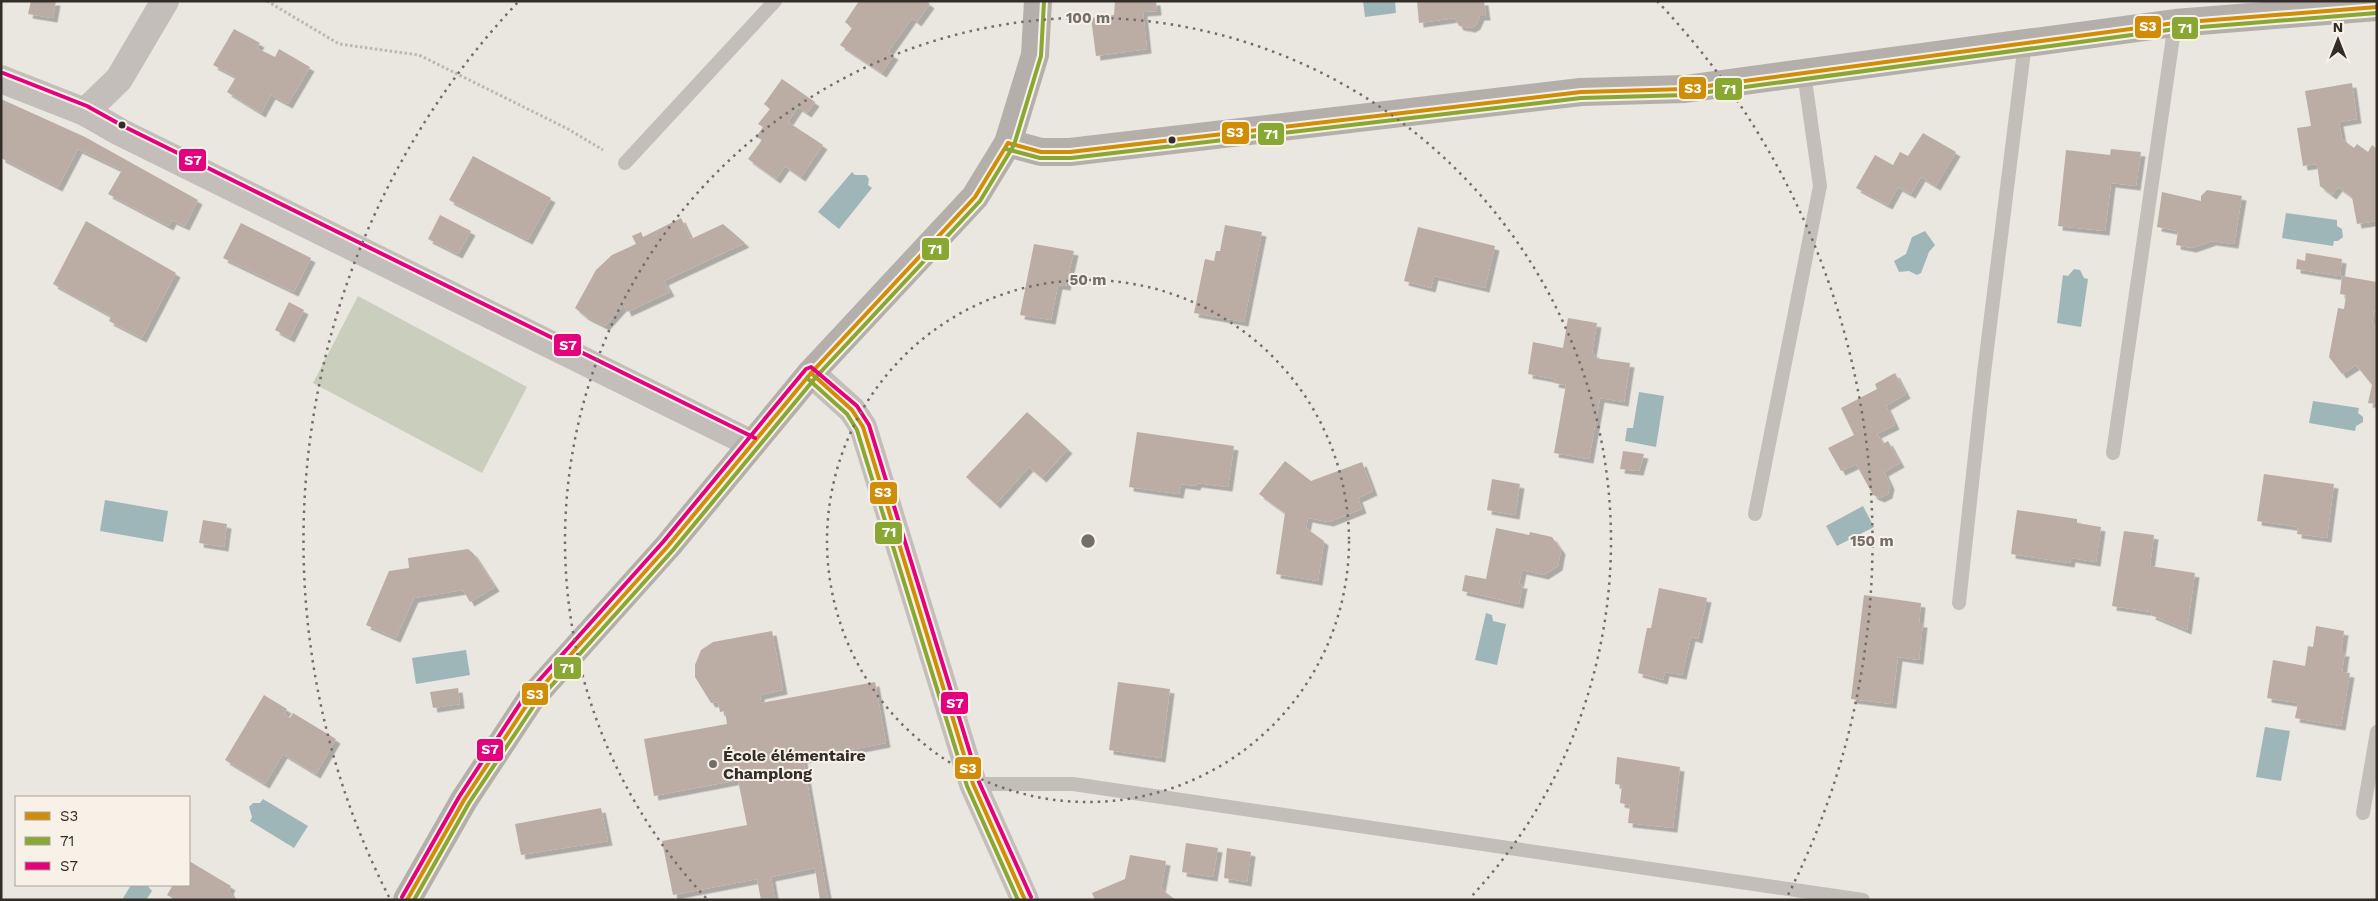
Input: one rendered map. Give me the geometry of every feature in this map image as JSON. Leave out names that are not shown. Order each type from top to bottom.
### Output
[{"type":"street","points":[[85,112],[119,79],[165,1]]},
{"type":"street","points":[[407,900],[464,800],[530,700],[668,546],[811,373],[974,197],[1008,142],[1036,55],[1038,1]]},
{"type":"street","points":[[1008,142],[1041,152],[1070,152],[1581,92],[1685,88],[2174,23],[2377,8]]},
{"type":"street","points":[[1,79],[85,112],[120,132],[752,444]]},
{"type":"street","points":[[811,373],[852,410],[863,427],[973,784],[1025,900]]},
{"type":"lane","points":[[625,163],[775,1]]},
{"type":"lane","points":[[2113,454],[2174,23]]},
{"type":"lane","points":[[1959,603],[1984,373],[2025,43]]},
{"type":"lane","points":[[1755,514],[1820,186],[1804,73]]},
{"type":"lane","points":[[2363,813],[2377,732]]},
{"type":"lane","points":[[973,784],[1073,784],[1863,900]]},
{"type":"path","points":[[266,1],[339,44],[419,55],[568,129],[625,163]]},
{"type":"green space","points":[[358,296],[527,387],[482,473],[313,383]]},
{"type":"water","points":[[1363,1],[1395,1],[1396,13],[1365,17]]},
{"type":"water","points":[[852,172],[855,175],[866,175],[869,179],[868,185],[872,188],[839,229],[818,212]]},
{"type":"water","points":[[2286,213],[2337,220],[2337,226],[2342,229],[2343,237],[2338,241],[2334,241],[2333,246],[2282,238]]},
{"type":"water","points":[[1925,231],[1935,245],[1929,252],[1921,273],[1917,275],[1909,271],[1899,272],[1894,261],[1906,254],[1912,237]]},
{"type":"water","points":[[2074,269],[2080,270],[2084,278],[2088,279],[2081,327],[2057,323],[2063,275],[2068,276]]},
{"type":"water","points":[[1639,392],[1664,396],[1656,447],[1625,441],[1627,428],[1633,428]]},
{"type":"water","points":[[2313,401],[2359,408],[2358,413],[2363,417],[2363,422],[2356,426],[2355,431],[2309,423]]},
{"type":"water","points":[[105,500],[168,511],[163,542],[100,531]]},
{"type":"water","points":[[1863,506],[1874,527],[1837,546],[1826,526]]},
{"type":"water","points":[[1486,613],[1492,615],[1493,621],[1506,624],[1497,665],[1475,660]]},
{"type":"water","points":[[466,650],[470,675],[416,684],[412,658]]},
{"type":"water","points":[[2265,727],[2290,731],[2281,781],[2256,777]]},
{"type":"water","points":[[263,799],[308,826],[294,848],[250,821],[252,817],[249,807],[253,803],[260,803]]},
{"type":"water","points":[[130,886],[148,886],[152,891],[146,900],[122,900]]},
{"type":"building","points":[[31,1],[56,1],[53,18],[28,14]]},
{"type":"building","points":[[859,1],[926,1],[930,4],[917,22],[912,18],[888,52],[894,55],[882,73],[840,45],[852,28],[845,22]]},
{"type":"building","points":[[1115,1],[1156,1],[1157,11],[1143,12],[1147,49],[1096,56],[1091,18],[1114,15]]},
{"type":"building","points":[[1417,1],[1484,1],[1486,16],[1480,16],[1476,25],[1471,28],[1459,26],[1455,18],[1419,23]]},
{"type":"building","points":[[234,29],[260,43],[257,48],[275,57],[279,49],[310,67],[288,104],[271,95],[261,113],[227,92],[236,77],[213,65]]},
{"type":"building","points":[[782,79],[815,102],[807,113],[798,107],[788,122],[823,145],[801,177],[785,166],[776,179],[748,159],[762,140],[756,137],[763,127],[758,124],[770,109],[764,104]]},
{"type":"building","points":[[2352,83],[2357,119],[2339,122],[2342,139],[2354,148],[2357,144],[2368,152],[2372,145],[2377,149],[2377,221],[2357,224],[2352,197],[2338,187],[2332,195],[2320,186],[2317,164],[2303,166],[2297,128],[2311,126],[2305,91]]},
{"type":"building","points":[[1,99],[85,137],[198,200],[185,226],[172,220],[169,226],[108,194],[122,170],[78,149],[58,187],[1,158]]},
{"type":"building","points":[[1923,133],[1956,152],[1936,186],[1921,177],[1911,194],[1898,187],[1888,205],[1856,188],[1875,155],[1893,165],[1900,152],[1908,156]]},
{"type":"building","points":[[2111,149],[2141,152],[2136,186],[2111,183],[2105,231],[2058,226],[2066,150],[2110,155]]},
{"type":"building","points":[[473,156],[551,198],[528,240],[449,200]]},
{"type":"building","points":[[2207,190],[2242,196],[2234,244],[2212,241],[2192,248],[2176,245],[2178,231],[2157,227],[2162,192],[2201,201],[2201,196]]},
{"type":"building","points":[[440,215],[471,231],[458,254],[428,239]]},
{"type":"building","points":[[681,218],[691,239],[723,224],[745,243],[664,281],[670,292],[627,312],[624,305],[605,326],[585,316],[575,308],[596,270],[612,255],[636,244],[632,236],[641,232],[643,237]]},
{"type":"building","points":[[86,221],[176,273],[142,338],[109,321],[111,316],[53,284]]},
{"type":"building","points":[[241,223],[311,258],[294,292],[223,258]]},
{"type":"building","points":[[1225,225],[1262,232],[1244,322],[1194,313],[1205,259],[1214,261],[1216,251],[1220,251]]},
{"type":"building","points":[[1418,227],[1495,246],[1485,288],[1434,276],[1431,288],[1404,281]]},
{"type":"building","points":[[1034,244],[1074,251],[1066,286],[1058,285],[1051,320],[1020,315]]},
{"type":"building","points":[[2306,253],[2342,259],[2340,276],[2296,269],[2297,259],[2305,261]]},
{"type":"building","points":[[2342,276],[2377,282],[2377,312],[2374,311],[2372,323],[2377,329],[2377,404],[2368,403],[2372,385],[2356,365],[2342,374],[2329,357],[2338,308],[2344,309],[2346,295],[2340,294]]},
{"type":"building","points":[[289,302],[304,310],[290,338],[275,330]]},
{"type":"building","points":[[1568,318],[1597,323],[1592,353],[1595,353],[1594,358],[1630,363],[1624,402],[1600,398],[1589,459],[1554,453],[1566,385],[1554,383],[1555,379],[1528,374],[1533,342],[1563,348]]},
{"type":"building","points":[[1895,373],[1906,394],[1886,406],[1895,425],[1877,434],[1883,444],[1888,441],[1900,463],[1884,472],[1890,485],[1888,494],[1880,498],[1873,495],[1856,464],[1841,471],[1828,448],[1854,435],[1841,408],[1877,389],[1875,384]]},
{"type":"building","points":[[1027,412],[1068,449],[1042,478],[1029,467],[996,504],[966,477]]},
{"type":"building","points":[[1137,432],[1234,446],[1228,487],[1197,483],[1196,486],[1181,484],[1179,494],[1129,487]]},
{"type":"building","points":[[1623,451],[1644,454],[1639,471],[1620,469]]},
{"type":"building","points":[[1285,461],[1311,481],[1362,462],[1373,491],[1358,498],[1362,509],[1329,522],[1308,518],[1306,528],[1324,541],[1318,581],[1276,574],[1285,513],[1259,494]]},
{"type":"building","points":[[2264,474],[2334,484],[2327,538],[2297,534],[2298,527],[2257,521]]},
{"type":"building","points":[[1492,479],[1520,484],[1515,515],[1487,510]]},
{"type":"building","points":[[2017,510],[2077,519],[2077,523],[2101,527],[2096,562],[2071,558],[2070,563],[2011,554]]},
{"type":"building","points":[[203,520],[227,524],[224,547],[199,543]]},
{"type":"building","points":[[1496,528],[1529,535],[1530,532],[1552,537],[1561,550],[1558,566],[1544,575],[1522,570],[1519,584],[1523,584],[1519,604],[1462,591],[1465,575],[1486,579]]},
{"type":"building","points":[[2124,531],[2154,535],[2150,566],[2195,573],[2187,630],[2151,615],[2152,612],[2112,606]]},
{"type":"building","points":[[468,549],[473,553],[495,587],[470,602],[463,590],[414,598],[396,638],[366,625],[389,571],[409,568],[408,558]]},
{"type":"building","points":[[1659,588],[1707,598],[1698,639],[1691,637],[1682,675],[1665,672],[1663,680],[1638,673],[1647,628],[1651,628]]},
{"type":"building","points":[[1864,595],[1921,603],[1919,623],[1923,623],[1919,660],[1898,657],[1892,704],[1851,699]]},
{"type":"building","points":[[2316,626],[2344,631],[2341,652],[2345,652],[2342,672],[2350,673],[2341,726],[2295,718],[2298,703],[2267,698],[2273,660],[2305,666],[2308,646],[2313,647]]},
{"type":"building","name":"École élémentaire Champlong","points":[[772,631],[783,690],[760,695],[761,703],[875,682],[886,743],[803,759],[828,900],[820,900],[815,868],[771,877],[775,900],[761,900],[757,879],[673,895],[662,841],[747,825],[738,780],[654,796],[644,739],[727,724],[725,711],[720,712],[718,702],[711,703],[695,677],[695,665],[701,650],[713,642]]},
{"type":"building","points":[[1118,682],[1170,689],[1161,758],[1109,750]]},
{"type":"building","points":[[458,688],[460,704],[433,708],[430,692]]},
{"type":"building","points":[[264,695],[287,709],[284,714],[290,718],[293,713],[336,739],[316,774],[283,754],[265,784],[225,760]]},
{"type":"building","points":[[1617,757],[1680,767],[1673,828],[1628,823],[1630,805],[1620,803],[1622,785],[1615,784]]},
{"type":"building","points":[[601,808],[608,841],[521,855],[515,824]]},
{"type":"building","points":[[1186,843],[1218,848],[1213,877],[1182,872]]},
{"type":"building","points":[[1227,848],[1251,852],[1247,882],[1224,878]]},
{"type":"building","points":[[1130,855],[1166,861],[1161,889],[1176,900],[1095,900],[1092,893],[1125,879]]},
{"type":"building","points":[[190,862],[231,886],[229,890],[234,900],[176,900],[167,895],[172,886],[190,886]]},
{"type":"transit line","name":"71","points":[[414,900],[469,803],[535,704],[673,550],[816,377],[980,201],[1014,145],[1041,56],[1044,1]]},
{"type":"transit line","name":"S3","points":[[1008,143],[1041,152],[1070,152],[1581,92],[1685,89],[2175,23],[2377,7]]},
{"type":"transit line","name":"71","points":[[1006,149],[1040,158],[1071,158],[1581,98],[1686,95],[2176,29],[2377,13]]},
{"type":"transit line","name":"S7","points":[[3,73],[87,106],[123,126],[755,438]]},
{"type":"transit line","name":"S3","points":[[407,900],[464,800],[530,700],[668,546],[811,373],[975,197],[1008,143]]},
{"type":"transit line","name":"S7","points":[[402,897],[459,797],[525,696],[663,542],[806,369],[811,367],[857,406],[869,425],[979,782],[1031,897]]},
{"type":"transit line","name":"S3","points":[[811,373],[852,410],[863,427],[973,784],[1025,900]]},
{"type":"transit line","name":"71","points":[[807,378],[847,414],[857,430],[967,786],[1018,900]]},
{"type":"place","name":"École élémentaire Champlong","points":[[713,764]]}]
